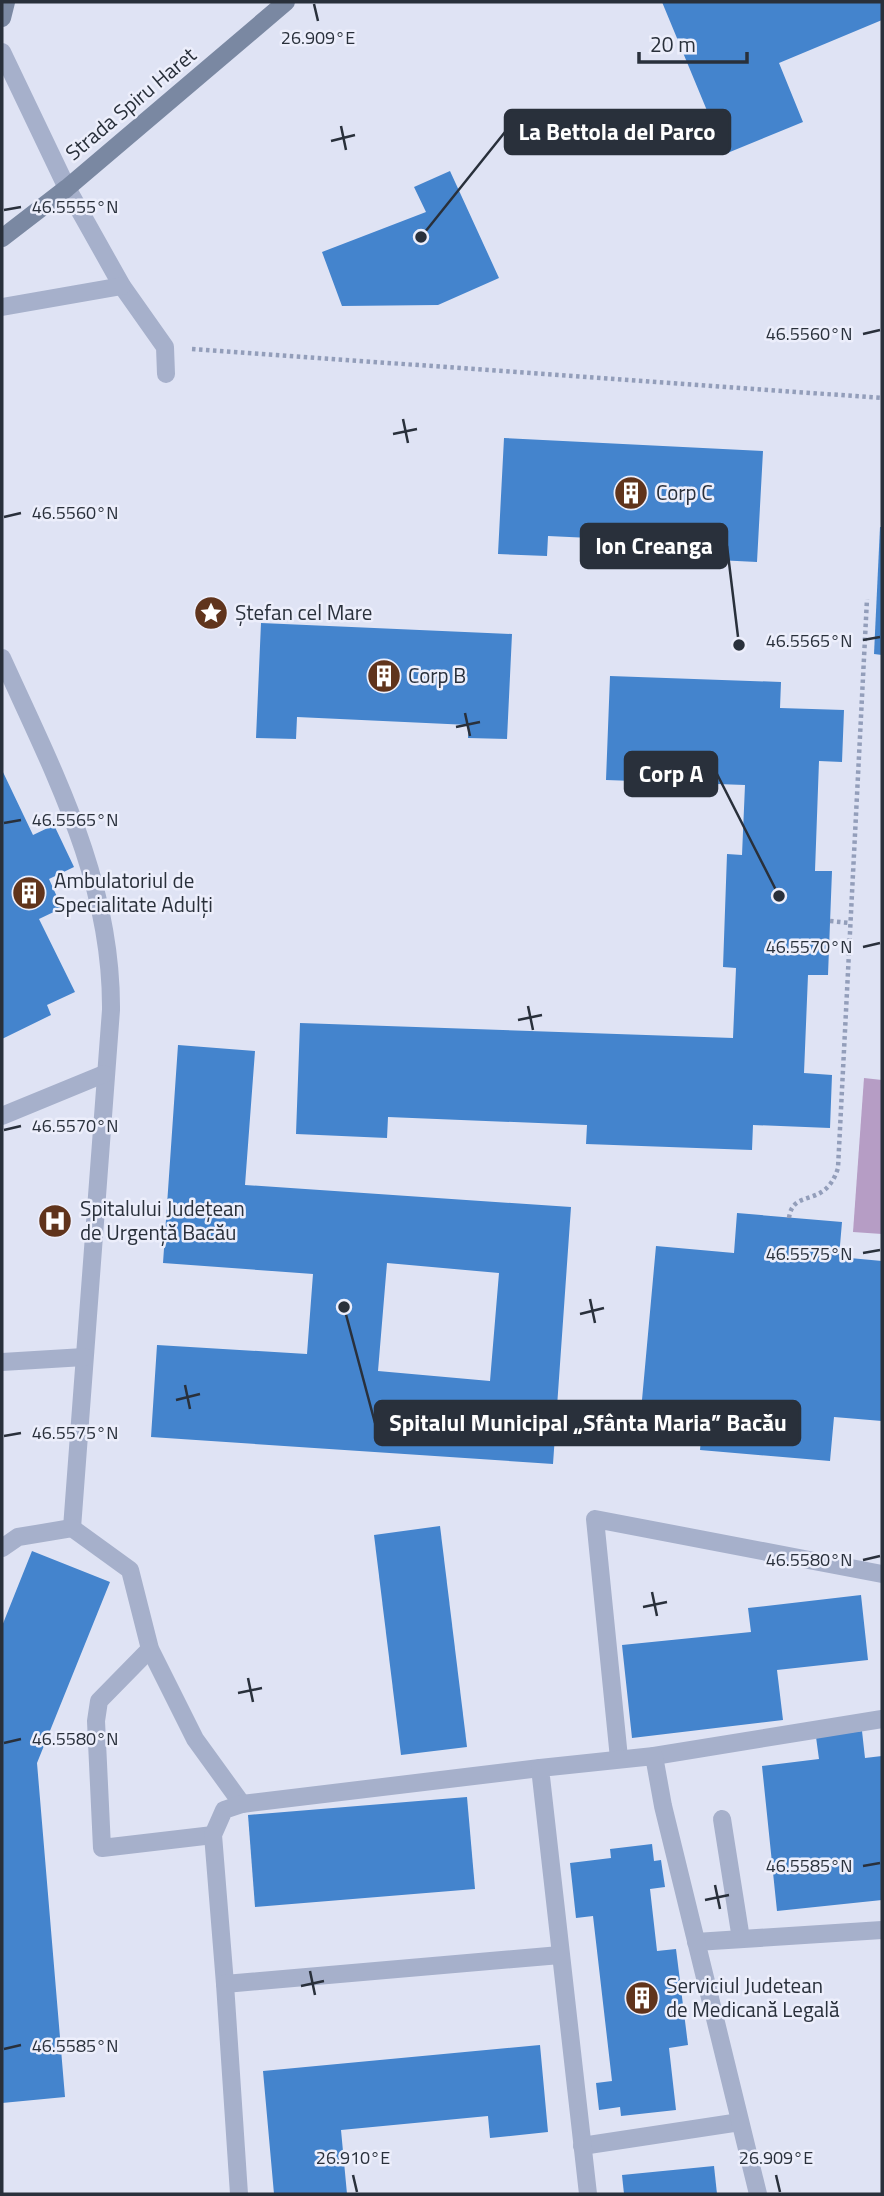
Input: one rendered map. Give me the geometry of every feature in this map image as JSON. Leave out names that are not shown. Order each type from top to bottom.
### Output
[{"type":"street","points":[[2,18],[6,2]]},
{"type":"street","name":"Strada Spiru Haret","points":[[2,238],[67,188],[286,2]]},
{"type":"street","points":[[2,52],[67,188],[122,286],[165,347],[166,374]]},
{"type":"street","points":[[2,307],[122,286]]},
{"type":"street","points":[[2,658],[46,757],[96,886],[111,966],[111,1010],[104,1074],[72,1528]]},
{"type":"street","points":[[2,1116],[104,1074]]},
{"type":"street","points":[[2,1362],[84,1357]]},
{"type":"street","points":[[619,1758],[595,1519],[882,1574]]},
{"type":"street","points":[[2,1548],[18,1537],[72,1528],[130,1570],[150,1649],[195,1739],[242,1804]]},
{"type":"street","points":[[150,1649],[99,1701],[96,1721],[102,1848],[213,1835]]},
{"type":"street","points":[[239,2194],[213,1835],[224,1811],[242,1804],[654,1756],[882,1719]]},
{"type":"street","points":[[654,1756],[696,1942],[758,2194]]},
{"type":"street","points":[[540,1768],[588,2194]]},
{"type":"street","points":[[722,1818],[741,1939]]},
{"type":"street","points":[[696,1942],[882,1930]]},
{"type":"street","points":[[225,1984],[560,1955]]},
{"type":"street","points":[[582,2146],[740,2122]]},
{"type":"path","points":[[165,347],[882,398]]},
{"type":"path","points":[[789,1218],[790,1209],[798,1201],[821,1194],[831,1187],[838,1168],[867,599]]},
{"type":"path","points":[[830,922],[850,923]]},
{"type":"shaded area","points":[[864,1078],[882,1080],[882,1234],[853,1232]]},
{"type":"building","points":[[662,2],[882,2],[882,20],[779,63],[803,122],[725,154]]},
{"type":"building","points":[[450,171],[499,278],[438,305],[342,306],[322,252],[426,212],[414,187]]},
{"type":"building","name":"Corp C","points":[[504,438],[763,451],[757,562],[717,560],[718,544],[548,536],[547,556],[498,554]]},
{"type":"building","points":[[882,527],[882,655],[874,654]]},
{"type":"building","name":"Corp B","points":[[261,623],[512,634],[507,739],[468,738],[469,725],[297,717],[296,739],[256,738]]},
{"type":"building","points":[[610,676],[781,682],[780,708],[844,710],[842,762],[819,761],[815,871],[832,871],[828,975],[808,975],[804,1073],[832,1075],[830,1128],[753,1125],[752,1150],[586,1144],[587,1125],[388,1117],[387,1138],[296,1134],[300,1023],[733,1038],[736,968],[723,967],[727,854],[742,855],[745,785],[606,780]]},
{"type":"building","name":"Ambulatoriul de Specialitate Adulți","points":[[2,770],[33,835],[54,825],[74,867],[49,879],[62,908],[39,919],[75,992],[47,1005],[51,1015],[2,1039]]},
{"type":"building","points":[[178,1045],[255,1051],[245,1185],[571,1207],[553,1464],[151,1437],[157,1345],[307,1354],[313,1274],[163,1263]],"holes":[[[387,1263],[499,1273],[490,1381],[378,1371]]]},
{"type":"building","points":[[737,1213],[842,1222],[839,1257],[882,1261],[882,1421],[834,1417],[830,1461],[700,1450],[704,1406],[642,1400],[656,1246],[734,1253]]},
{"type":"building","points":[[440,1526],[467,1747],[401,1755],[374,1535]]},
{"type":"building","points":[[32,1551],[110,1582],[37,1763],[65,2097],[2,2103],[2,1626]]},
{"type":"building","points":[[861,1595],[868,1660],[777,1670],[783,1720],[632,1738],[622,1645],[751,1632],[748,1608]]},
{"type":"building","points":[[862,1731],[865,1758],[882,1756],[882,1900],[777,1911],[762,1766],[819,1759],[816,1737]]},
{"type":"building","points":[[467,1797],[475,1889],[255,1907],[248,1815]]},
{"type":"building","name":"Serviciul Judetean de Medicană Legală","points":[[652,1844],[654,1861],[661,1860],[665,1887],[650,1889],[657,1951],[676,1949],[688,2045],[669,2048],[676,2110],[621,2116],[620,2107],[599,2110],[596,2083],[612,2081],[593,1916],[576,1918],[570,1863],[611,1858],[610,1849]]},
{"type":"building","points":[[540,2045],[548,2132],[490,2138],[488,2116],[341,2130],[347,2194],[274,2194],[263,2071]]},
{"type":"building","points":[[714,2166],[717,2194],[624,2194],[622,2175]]},
{"type":"place","name":"La Bettola del Parco","points":[[421,237]]},
{"type":"place","name":"Corp C","points":[[631,493]]},
{"type":"place","name":"Ștefan cel Mare","points":[[211,613]]},
{"type":"place","name":"Ion Creanga","points":[[739,645]]},
{"type":"place","name":"Corp B","points":[[384,676]]},
{"type":"place","name":"Ambulatoriul de Specialitate Adulți","points":[[29,893]]},
{"type":"place","name":"Corp A","points":[[779,896]]},
{"type":"place","name":"Spitalului Județean de Urgență Bacău","points":[[55,1221]]},
{"type":"place","name":"Spitalul Municipal „Sfânta Maria” Bacău","points":[[344,1307]]},
{"type":"place","name":"Serviciul Judetean de Medicană Legală","points":[[642,1998]]}]
